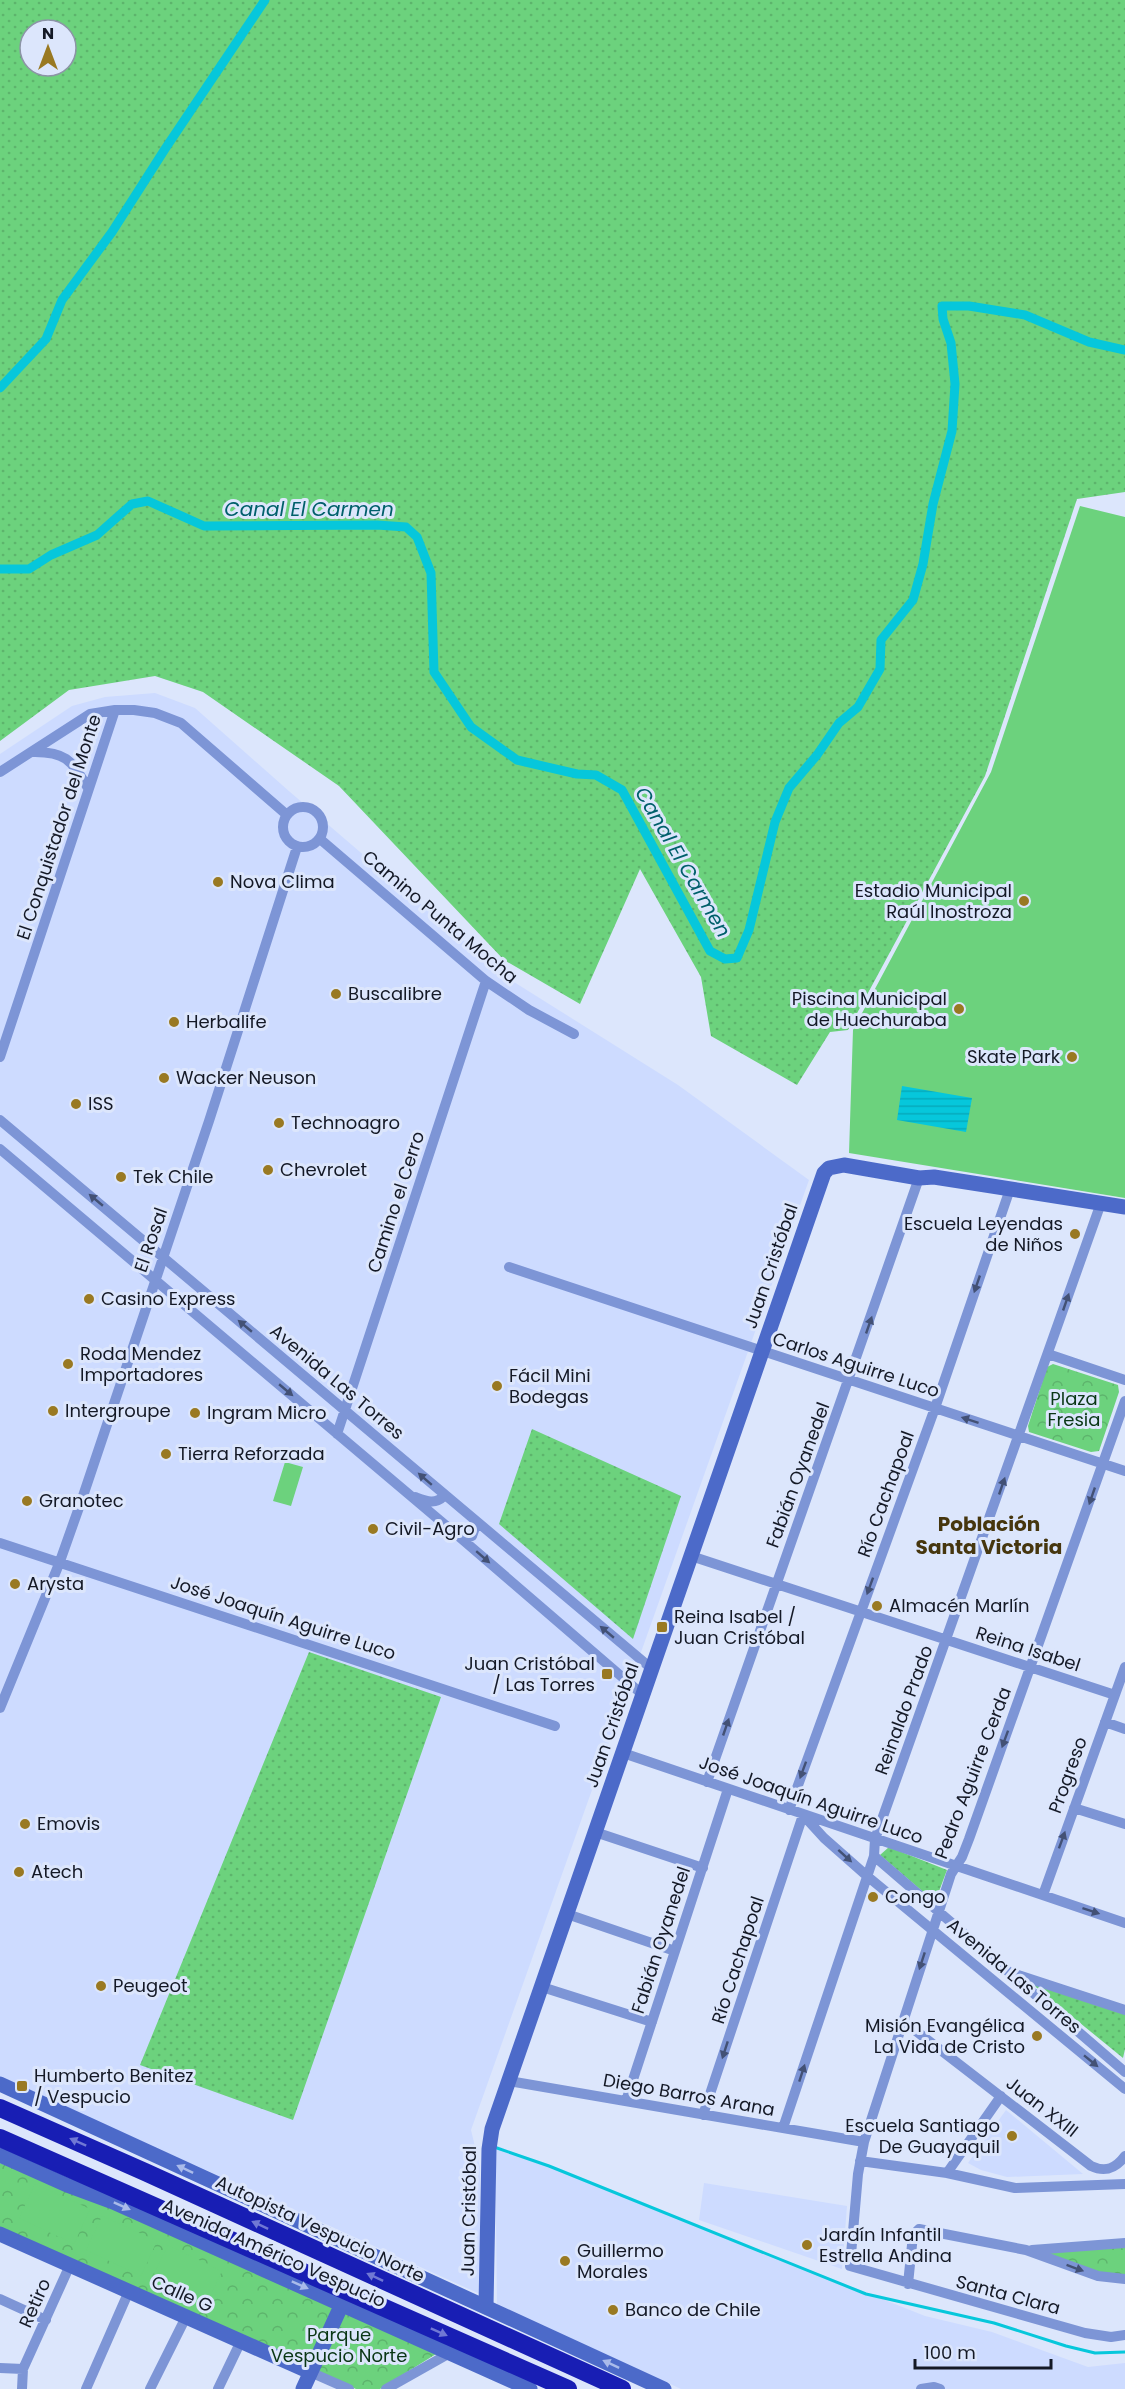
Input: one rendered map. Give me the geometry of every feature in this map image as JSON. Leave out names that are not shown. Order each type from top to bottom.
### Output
[{"type":"highway","points":[[0,2100],[49,2129]]},
{"type":"highway","name":"Autopista Vespucio Norte","points":[[0,2108],[622,2389]]},
{"type":"highway","points":[[0,2138],[568,2389]]},
{"type":"highway","points":[[543,2354],[634,2389]]},
{"type":"street","points":[[0,772],[90,714],[115,710],[155,713],[180,723],[287,815]]},
{"type":"street","name":"El Conquistador del Monte","points":[[0,1057],[115,710]]},
{"type":"street","points":[[31,752],[52,752],[67,759],[76,768],[88,788]]},
{"type":"street","points":[[299,808],[312,810],[321,819],[323,826],[320,838],[310,846],[297,847],[291,844],[284,833],[284,820],[287,815],[299,808]]},
{"type":"street","name":"Camino Punta Mocha","points":[[320,838],[486,981],[529,1010],[574,1034]]},
{"type":"street","name":"El Rosal","points":[[0,1708],[59,1564],[163,1257],[297,847]]},
{"type":"street","name":"Camino el Cerro","points":[[337,1434],[486,981]]},
{"type":"street","name":"Avenida Las Torres","points":[[0,1120],[652,1669]]},
{"type":"street","points":[[0,1149],[643,1695]]},
{"type":"street","name":"Juan Cristóbal","points":[[486,2306],[489,2143],[824,1173],[829,1168],[844,1165],[920,1178]]},
{"type":"street","points":[[920,1178],[934,1177],[1008,1193],[1100,1208],[1125,1216]]},
{"type":"street","name":"Fabián Oyanedel","points":[[706,1782],[920,1178]]},
{"type":"street","name":"Río Cachapoal","points":[[789,1810],[935,1408],[1008,1193]]},
{"type":"street","points":[[1100,1208],[1125,1207]]},
{"type":"street","name":"Reinaldo Prado","points":[[783,2128],[874,1856],[875,1839],[1100,1208]]},
{"type":"street","name":"Carlos Aguirre Luco","points":[[509,1267],[1125,1471]]},
{"type":"street","points":[[1048,1354],[1125,1380]]},
{"type":"street","name":"Pedro Aguirre Cerda","points":[[850,2266],[860,2161],[864,2142],[951,1874],[965,1848],[1125,1401]]},
{"type":"street","points":[[409,1495],[432,1502],[444,1496]]},
{"type":"street","points":[[463,1540],[472,1536],[477,1522]]},
{"type":"street","name":"José Joaquín Aguirre Luco","points":[[0,1543],[555,1726]]},
{"type":"street","name":"Reina Isabel","points":[[691,1556],[1115,1695]]},
{"type":"street","name":"Progreso","points":[[1042,1895],[1125,1667]]},
{"type":"street","points":[[1105,1722],[1125,1729]]},
{"type":"street","name":"José Joaquín Aguirre Luco","points":[[623,1754],[1125,1923]]},
{"type":"street","name":"Fabián Oyanedel","points":[[626,2102],[729,1789]]},
{"type":"street","points":[[1074,1808],[1125,1824]]},
{"type":"street","name":"Avenida Las Torres","points":[[803,1815],[824,1838],[867,1876],[1125,2089]]},
{"type":"street","name":"Río Cachapoal","points":[[703,2115],[803,1815]]},
{"type":"street","points":[[596,1832],[703,1868]]},
{"type":"street","name":"Avenida Las Torres","points":[[874,1856],[1123,2070]]},
{"type":"street","points":[[567,1914],[675,1951]]},
{"type":"street","points":[[1009,1972],[1125,2010]]},
{"type":"street","points":[[542,1987],[652,2022]]},
{"type":"street","name":"Juan XXIII","points":[[903,2020],[1091,2166],[1105,2169],[1116,2167],[1125,2156]]},
{"type":"street","points":[[1123,2070],[1125,2057]]},
{"type":"street","name":"Diego Barros Arana","points":[[509,2081],[864,2142]]},
{"type":"street","name":"Avenida Américo Vespucio","points":[[0,2084],[426,2282],[486,2306],[664,2389]]},
{"type":"street","points":[[947,2173],[1001,2096]]},
{"type":"street","name":"Avenida Américo Vespucio","points":[[0,2155],[112,2202],[530,2389]]},
{"type":"street","points":[[860,2161],[947,2173],[1015,2188],[1125,2184]]},
{"type":"street","points":[[908,2284],[913,2235],[919,2229],[1026,2250],[1098,2276],[1125,2279]]},
{"type":"street","name":"Calle G","points":[[0,2234],[349,2389]]},
{"type":"street","points":[[1026,2250],[1125,2243]]},
{"type":"street","name":"Retiro","points":[[22,2389],[23,2369],[70,2265]]},
{"type":"street","name":"Santa Clara","points":[[850,2266],[1085,2333],[1112,2337],[1125,2335]]},
{"type":"street","points":[[86,2389],[129,2291]]},
{"type":"street","points":[[0,2299],[45,2320]]},
{"type":"street","points":[[303,2389],[342,2304]]},
{"type":"street","points":[[150,2389],[186,2317]]},
{"type":"street","points":[[218,2389],[242,2341]]},
{"type":"street","points":[[386,2389],[450,2353]]},
{"type":"street","points":[[0,2368],[23,2369]]},
{"type":"street","points":[[921,2389],[940,2389]]},
{"type":"shaded area","points":[[155,693],[195,708],[506,977],[678,1085],[809,1180],[471,2130],[480,2167],[480,2294],[0,2077],[0,754],[72,706],[105,697]]},
{"type":"shaded area","name":"Escuela Santiago De Guayaquil","points":[[1006,2110],[1083,2174],[1007,2177],[981,2170],[968,2163]]},
{"type":"shaded area","points":[[495,2145],[925,2316],[992,2332],[1088,2367],[1125,2363],[1125,2389],[681,2389],[497,2304]]},
{"type":"shaded area","name":"Jardín Infantil Estrella Andina","points":[[704,2183],[847,2206],[842,2269],[699,2220]]},
{"type":"green space","points":[[0,0],[1125,0],[1125,492],[1077,499],[985,776],[848,1030],[830,1032],[797,1085],[711,1036],[701,977],[640,869],[580,1004],[504,960],[339,786],[203,692],[155,676],[69,690],[0,741]]},
{"type":"green space","name":"Estadio Municipal Raúl Inostroza","points":[[1080,506],[1125,517],[1125,1198],[849,1153],[853,1030],[991,772]]},
{"type":"green space","name":"Plaza Fresia","points":[[1053,1364],[1118,1385],[1119,1392],[1099,1451],[1091,1452],[1029,1432],[1028,1426],[1047,1367]]},
{"type":"green space","points":[[532,1429],[681,1496],[633,1639],[499,1524]]},
{"type":"green space","points":[[285,1462],[303,1467],[291,1506],[273,1501]]},
{"type":"green space","points":[[309,1652],[441,1697],[293,2120],[140,2065]]},
{"type":"green space","points":[[889,1847],[947,1870],[935,1902],[880,1855]]},
{"type":"green space","points":[[1031,1983],[1125,2014],[1123,2058]]},
{"type":"green space","name":"Parque Vespucio Norte","points":[[0,2163],[108,2207],[436,2354],[380,2389],[356,2389],[0,2229]]},
{"type":"green space","points":[[35,2184],[90,2209],[74,2244],[19,2218]]},
{"type":"green space","points":[[102,2216],[157,2241],[141,2276],[86,2250]]},
{"type":"green space","points":[[168,2245],[222,2271],[206,2305],[151,2280]]},
{"type":"green space","points":[[1125,2247],[1125,2276],[1116,2277],[1038,2253]]},
{"type":"water","points":[[902,1086],[972,1098],[966,1132],[897,1120]]},
{"type":"waterway","name":"Canal El Carmen","points":[[0,388],[46,339],[62,300],[112,232],[265,0]]},
{"type":"waterway","name":"Canal El Carmen","points":[[0,569],[29,569],[51,555],[97,535],[132,504],[148,501],[204,526],[377,525],[406,527],[417,537],[431,573],[434,672],[471,727],[517,760],[577,774],[596,775],[622,790],[710,951],[725,959],[737,958],[749,930],[775,822],[789,788],[817,755],[839,723],[858,707],[880,669],[881,640],[913,600],[923,564],[933,504],[952,431],[955,384],[951,343],[943,319],[942,306],[969,306],[1025,315],[1089,342],[1125,350]]},
{"type":"waterway","points":[[494,2147],[549,2166],[866,2294],[994,2323],[1095,2353],[1125,2352]]},
{"type":"place","name":"Nova Clima","points":[[218,882]]},
{"type":"place","name":"Estadio Municipal Raúl Inostroza","points":[[1024,901]]},
{"type":"place","name":"Buscalibre","points":[[336,994]]},
{"type":"place","name":"Piscina Municipal de Huechuraba","points":[[959,1009]]},
{"type":"place","name":"Herbalife","points":[[174,1022]]},
{"type":"place","name":"Skate Park","points":[[1072,1057]]},
{"type":"place","name":"Wacker Neuson","points":[[164,1078]]},
{"type":"place","name":"ISS","points":[[76,1104]]},
{"type":"place","name":"Technoagro","points":[[279,1123]]},
{"type":"place","name":"Chevrolet","points":[[268,1170]]},
{"type":"place","name":"Tek Chile","points":[[121,1177]]},
{"type":"place","name":"Escuela Leyendas de Niños","points":[[1075,1234]]},
{"type":"place","name":"Casino Express","points":[[89,1299]]},
{"type":"place","name":"Roda Mendez Importadores","points":[[68,1364]]},
{"type":"place","name":"Fácil Mini Bodegas","points":[[497,1386]]},
{"type":"place","name":"Intergroupe","points":[[53,1411]]},
{"type":"place","name":"Ingram Micro","points":[[195,1413]]},
{"type":"place","name":"Tierra Reforzada","points":[[166,1454]]},
{"type":"place","name":"Granotec","points":[[27,1501]]},
{"type":"place","name":"Civil-Agro","points":[[373,1529]]},
{"type":"place","name":"Arysta","points":[[15,1584]]},
{"type":"place","name":"Almacén Marlín","points":[[877,1606]]},
{"type":"place","name":"Reina Isabel / Juan Cristóbal","points":[[662,1627]]},
{"type":"place","name":"Juan Cristóbal / Las Torres","points":[[607,1674]]},
{"type":"place","name":"Emovis","points":[[25,1824]]},
{"type":"place","name":"Atech","points":[[19,1872]]},
{"type":"place","name":"Congo","points":[[873,1897]]},
{"type":"place","name":"Peugeot","points":[[101,1986]]},
{"type":"place","name":"Misión Evangélica La Vida de Cristo","points":[[1037,2036]]},
{"type":"place","name":"Humberto Benitez / Vespucio","points":[[22,2086]]},
{"type":"place","name":"Escuela Santiago De Guayaquil","points":[[1012,2136]]},
{"type":"place","name":"Jardín Infantil Estrella Andina","points":[[807,2245]]},
{"type":"place","name":"Guillermo Morales","points":[[565,2261]]},
{"type":"place","name":"Banco de Chile","points":[[613,2310]]},
{"type":"district","name":"Población Santa Victoria","points":[[989,1536]]}]
